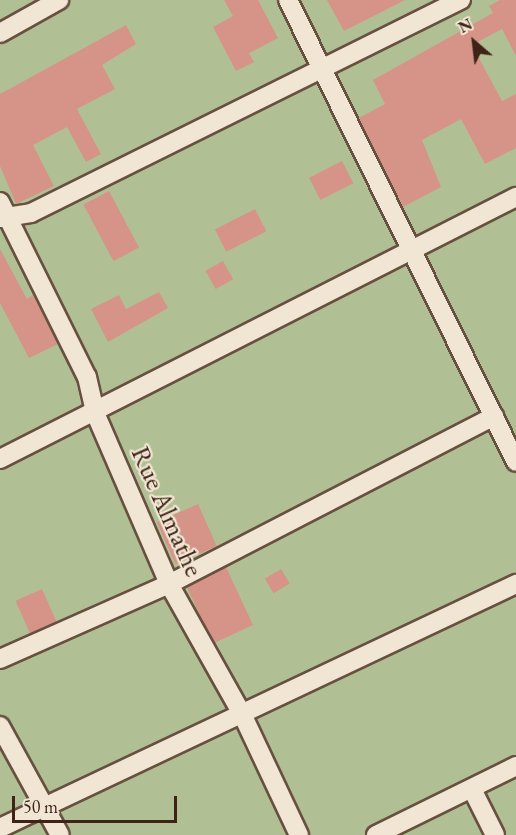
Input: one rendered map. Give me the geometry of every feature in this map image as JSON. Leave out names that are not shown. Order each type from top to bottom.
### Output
[{"type":"street","points":[[0,33],[59,0]]},
{"type":"street","points":[[288,0],[415,249],[516,462]]},
{"type":"street","points":[[2,212],[31,213],[321,67],[461,0]]},
{"type":"street","points":[[0,459],[96,415],[516,197]]},
{"type":"street","name":"Rue Almathe","points":[[2,212],[87,377],[96,415],[169,584],[243,717],[299,835]]},
{"type":"street","points":[[0,659],[169,584],[494,416]]},
{"type":"street","points":[[0,828],[243,717],[516,584]]},
{"type":"street","points":[[0,726],[60,835]]},
{"type":"street","points":[[376,835],[516,766]]},
{"type":"street","points":[[472,789],[495,835]]},
{"type":"green space","points":[[0,0],[516,0],[516,835],[0,835]]},
{"type":"building","points":[[224,0],[258,0],[278,38],[249,53],[254,62],[236,71],[213,27],[233,16]]},
{"type":"building","points":[[327,0],[405,0],[344,31]]},
{"type":"building","points":[[500,0],[516,0],[516,56],[502,29],[472,45],[502,101],[516,94],[516,148],[485,164],[461,119],[422,140],[441,187],[403,207],[359,118],[385,104],[373,80],[493,13],[489,6]]},
{"type":"building","points":[[126,25],[136,44],[102,65],[115,89],[77,109],[101,154],[86,162],[67,127],[33,145],[54,186],[16,204],[0,166],[0,94]]},
{"type":"building","points":[[342,161],[353,183],[320,200],[309,178]]},
{"type":"building","points":[[109,191],[139,248],[113,261],[83,205]]},
{"type":"building","points":[[255,209],[266,231],[226,252],[215,229]]},
{"type":"building","points":[[0,249],[27,299],[33,295],[58,344],[29,358],[0,303]]},
{"type":"building","points":[[223,261],[233,279],[216,289],[206,271]]},
{"type":"building","points":[[159,292],[168,308],[108,342],[91,309],[119,295],[126,309]]},
{"type":"building","points":[[198,504],[217,546],[176,564],[157,522]]},
{"type":"building","points":[[226,567],[253,625],[213,644],[186,586]]},
{"type":"building","points":[[281,569],[290,584],[273,593],[265,579]]},
{"type":"building","points":[[42,589],[57,622],[30,634],[16,601]]}]
